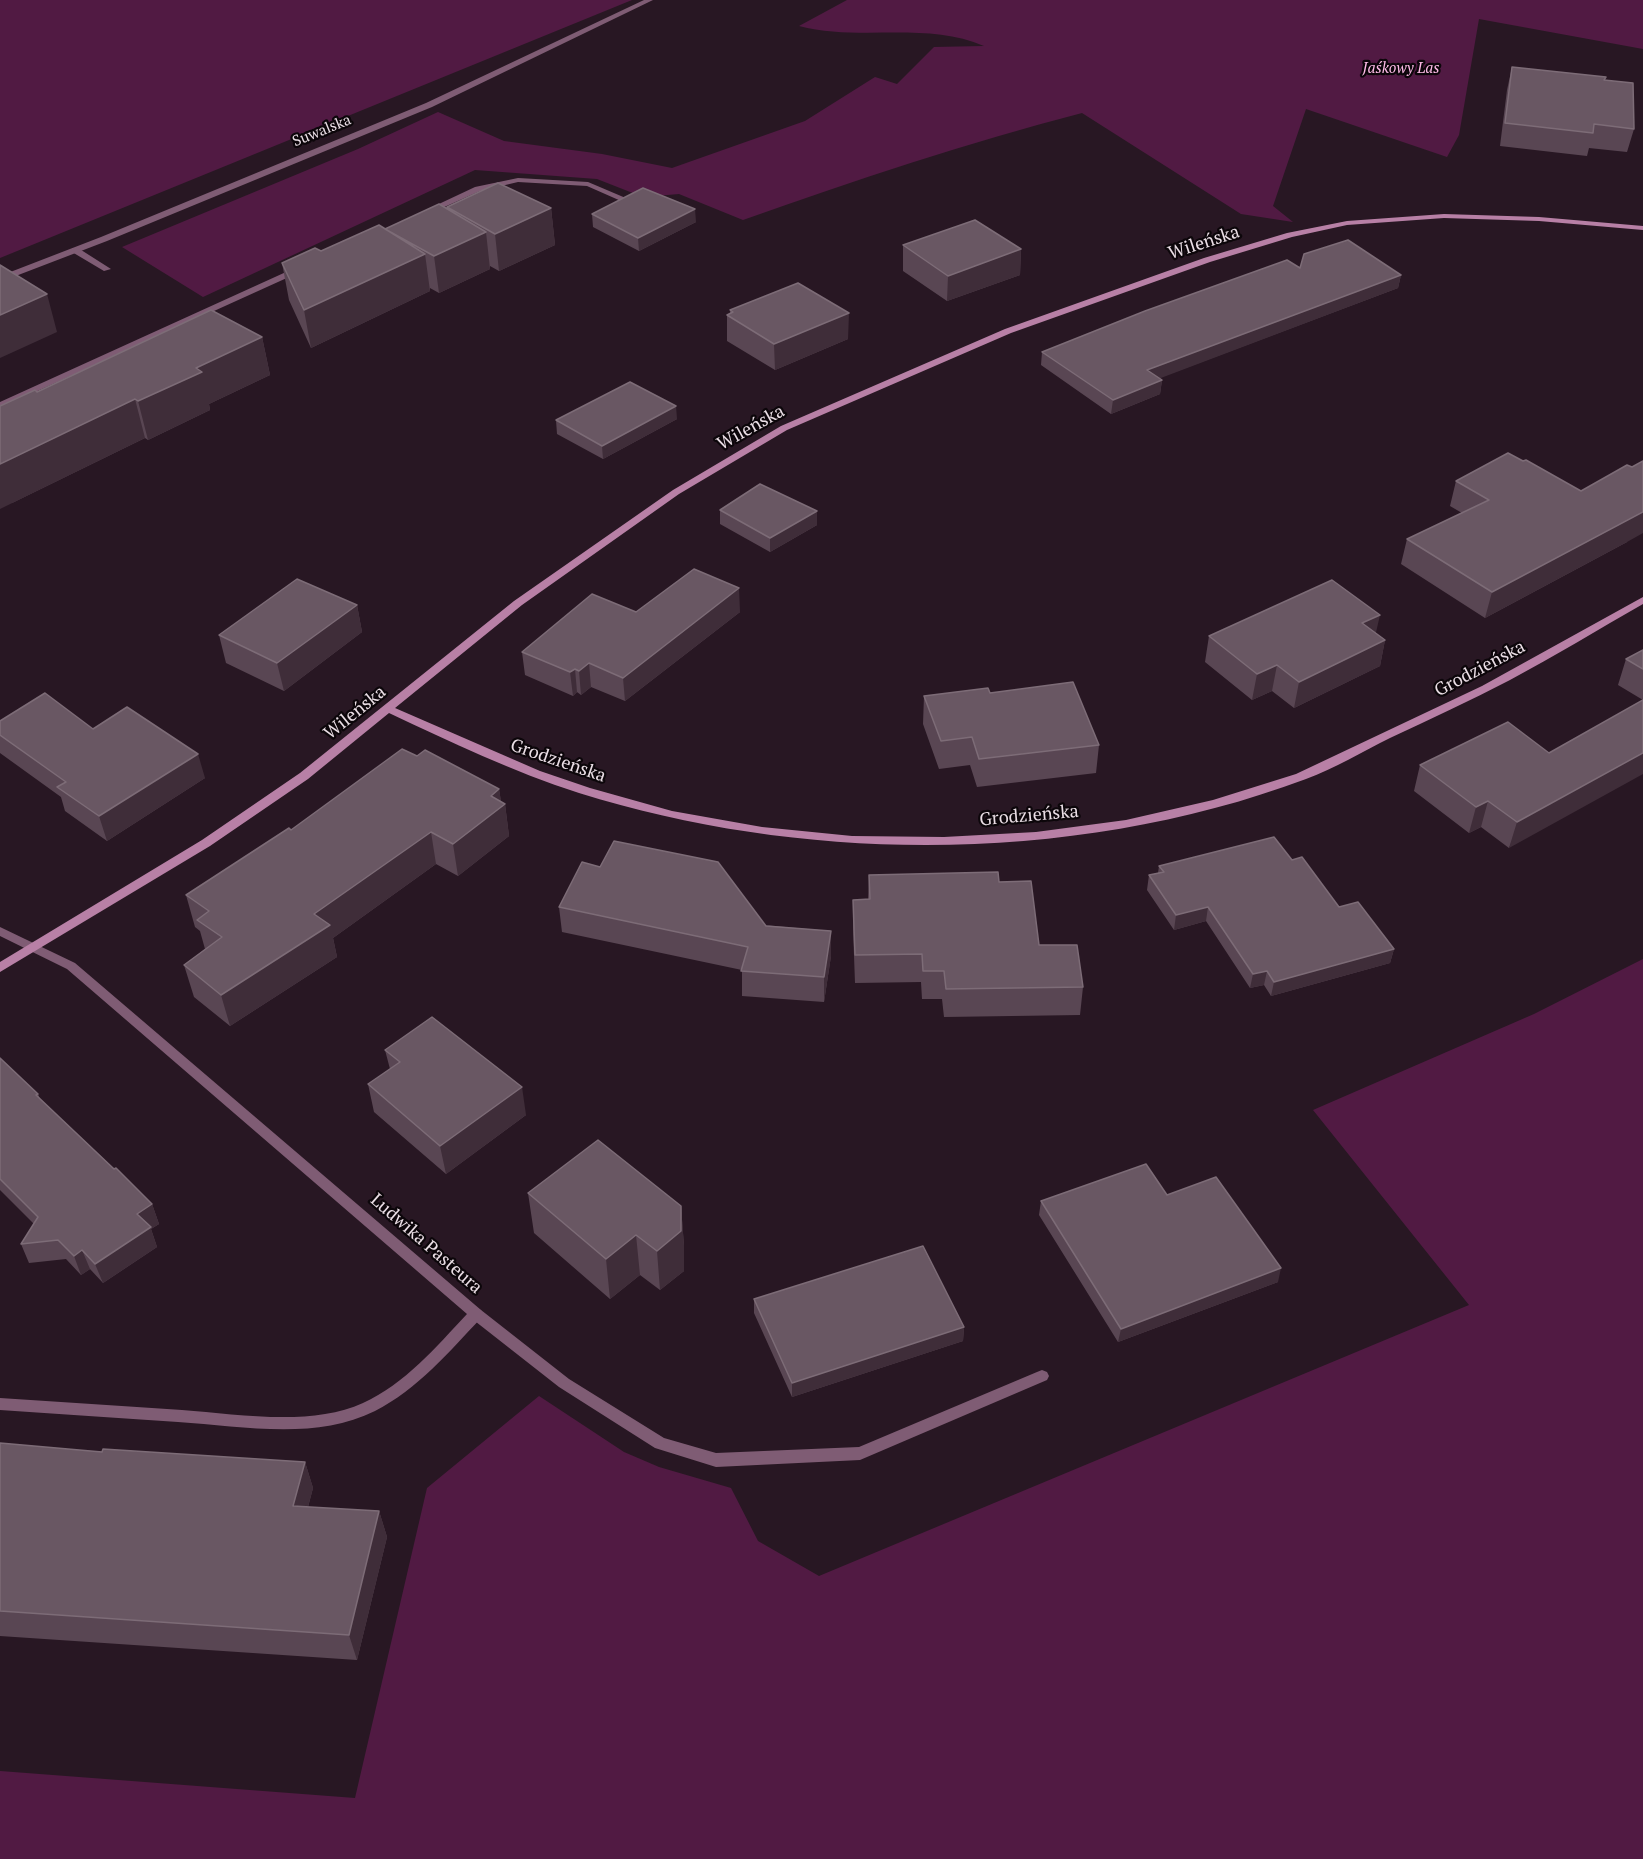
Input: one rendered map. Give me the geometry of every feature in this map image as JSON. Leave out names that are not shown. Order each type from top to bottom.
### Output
[{"type":"street","name":"Suwalska","points":[[0,279],[429,105],[650,0]]},
{"type":"street","points":[[423,213],[478,189],[518,180],[588,184],[624,198]]},
{"type":"street","name":"Wileńska","points":[[0,968],[206,843],[304,776],[518,603],[676,492],[784,428],[1008,331],[1207,260],[1290,235],[1347,224],[1391,219],[1464,216],[1643,228]]},
{"type":"street","points":[[75,250],[107,269]]},
{"type":"street","points":[[0,405],[304,267]]},
{"type":"street","name":"Grodzieńska","points":[[389,709],[507,764],[587,792],[686,817],[794,835],[891,841],[988,839],[1042,835],[1158,818],[1218,804],[1303,776],[1488,687],[1643,600]]},
{"type":"street","points":[[0,931],[35,948]]},
{"type":"street","name":"Ludwika Pasteura","points":[[0,1404],[285,1423],[314,1422],[347,1416],[381,1402],[409,1383],[476,1314],[71,966],[35,948]]},
{"type":"street","points":[[476,1314],[564,1383],[660,1443],[716,1460],[860,1453],[1042,1376]]},
{"type":"green space","points":[[0,0],[632,0],[0,258]]},
{"type":"green space","name":"Jaśkowy Las","points":[[847,0],[1643,0],[1643,49],[1479,19],[1459,135],[1447,157],[1306,109],[1273,206],[1293,222],[1241,214],[1082,113],[911,163],[743,220],[679,194],[643,197],[597,179],[475,170],[203,297],[122,247],[358,149],[438,112],[504,141],[602,154],[672,168],[805,121],[875,77],[897,84],[934,47],[984,46],[939,35],[845,32],[799,26]]},
{"type":"green space","points":[[1643,959],[1643,1859],[0,1859],[0,1771],[355,1798],[427,1488],[539,1396],[624,1452],[659,1467],[731,1488],[758,1541],[819,1576],[1469,1305],[1313,1110],[1534,1014]]},
{"type":"building","points":[[1512,67],[1606,77],[1604,80],[1633,83],[1634,129],[1594,124],[1593,133],[1505,123]]},
{"type":"building","points":[[498,183],[551,208],[495,234],[447,207]]},
{"type":"building","points":[[643,188],[695,209],[638,238],[592,214]]},
{"type":"building","points":[[439,204],[486,232],[434,256],[385,229]]},
{"type":"building","points":[[975,220],[1021,249],[948,276],[903,245]]},
{"type":"building","points":[[379,225],[425,254],[304,310],[282,263],[315,248],[321,251]]},
{"type":"building","points":[[1348,240],[1401,275],[1147,370],[1162,380],[1113,400],[1042,352],[1145,311],[1287,260],[1300,268],[1304,254]]},
{"type":"building","points":[[0,265],[47,294],[0,315]]},
{"type":"building","points":[[798,283],[849,313],[774,344],[727,315],[733,312],[730,310]]},
{"type":"building","points":[[211,310],[262,337],[196,368],[202,372],[138,401],[135,399],[0,464],[0,406],[35,390],[37,392]]},
{"type":"building","points":[[630,382],[676,406],[602,446],[556,420]]},
{"type":"building","points":[[1508,453],[1523,461],[1526,460],[1581,491],[1627,465],[1632,467],[1643,461],[1643,512],[1492,592],[1407,539],[1489,500],[1456,481]]},
{"type":"building","points":[[760,484],[817,511],[770,538],[720,510]]},
{"type":"building","points":[[694,569],[739,588],[623,678],[589,663],[579,671],[575,669],[570,672],[522,652],[592,594],[636,612]]},
{"type":"building","points":[[297,579],[357,605],[277,663],[219,635]]},
{"type":"building","points":[[1332,580],[1380,615],[1362,623],[1385,640],[1299,682],[1277,665],[1257,674],[1209,636]]},
{"type":"building","points":[[1643,650],[1643,669],[1626,659]]},
{"type":"building","points":[[1073,682],[1099,745],[979,759],[972,737],[941,741],[924,696],[988,688],[990,693]]},
{"type":"building","points":[[45,693],[93,729],[127,707],[198,754],[99,816],[57,787],[66,782],[0,735],[0,721]]},
{"type":"building","points":[[1643,700],[1643,753],[1517,822],[1488,801],[1476,807],[1420,765],[1508,722],[1549,753]]},
{"type":"building","points":[[402,749],[417,756],[425,750],[499,789],[491,796],[505,804],[453,844],[431,832],[314,914],[330,925],[221,995],[184,965],[222,937],[197,920],[209,911],[186,895],[289,828],[291,830]]},
{"type":"building","points":[[1274,837],[1292,860],[1302,857],[1339,907],[1358,902],[1394,949],[1274,982],[1267,971],[1253,974],[1208,907],[1176,915],[1149,875],[1164,872],[1159,866]]},
{"type":"building","points":[[614,841],[718,862],[766,926],[831,931],[824,977],[741,971],[748,947],[559,907],[582,862],[600,867]]},
{"type":"building","points":[[998,872],[999,882],[1031,881],[1039,945],[1077,945],[1083,987],[946,989],[944,971],[923,971],[922,954],[855,955],[853,900],[870,899],[869,875]]},
{"type":"building","points":[[432,1017],[522,1087],[440,1146],[368,1084],[400,1062],[385,1050]]},
{"type":"building","points":[[0,1058],[152,1204],[137,1214],[151,1227],[95,1264],[82,1250],[74,1256],[58,1240],[21,1244],[38,1217],[0,1179]]},
{"type":"building","points":[[598,1140],[681,1206],[681,1231],[657,1251],[636,1235],[606,1259],[528,1193]]},
{"type":"building","points":[[1146,1164],[1167,1195],[1216,1177],[1281,1268],[1121,1329],[1041,1201]]},
{"type":"building","points":[[923,1246],[964,1327],[792,1383],[754,1299]]},
{"type":"building","points":[[0,1443],[102,1452],[103,1449],[305,1462],[293,1506],[379,1511],[349,1635],[0,1611]]}]
